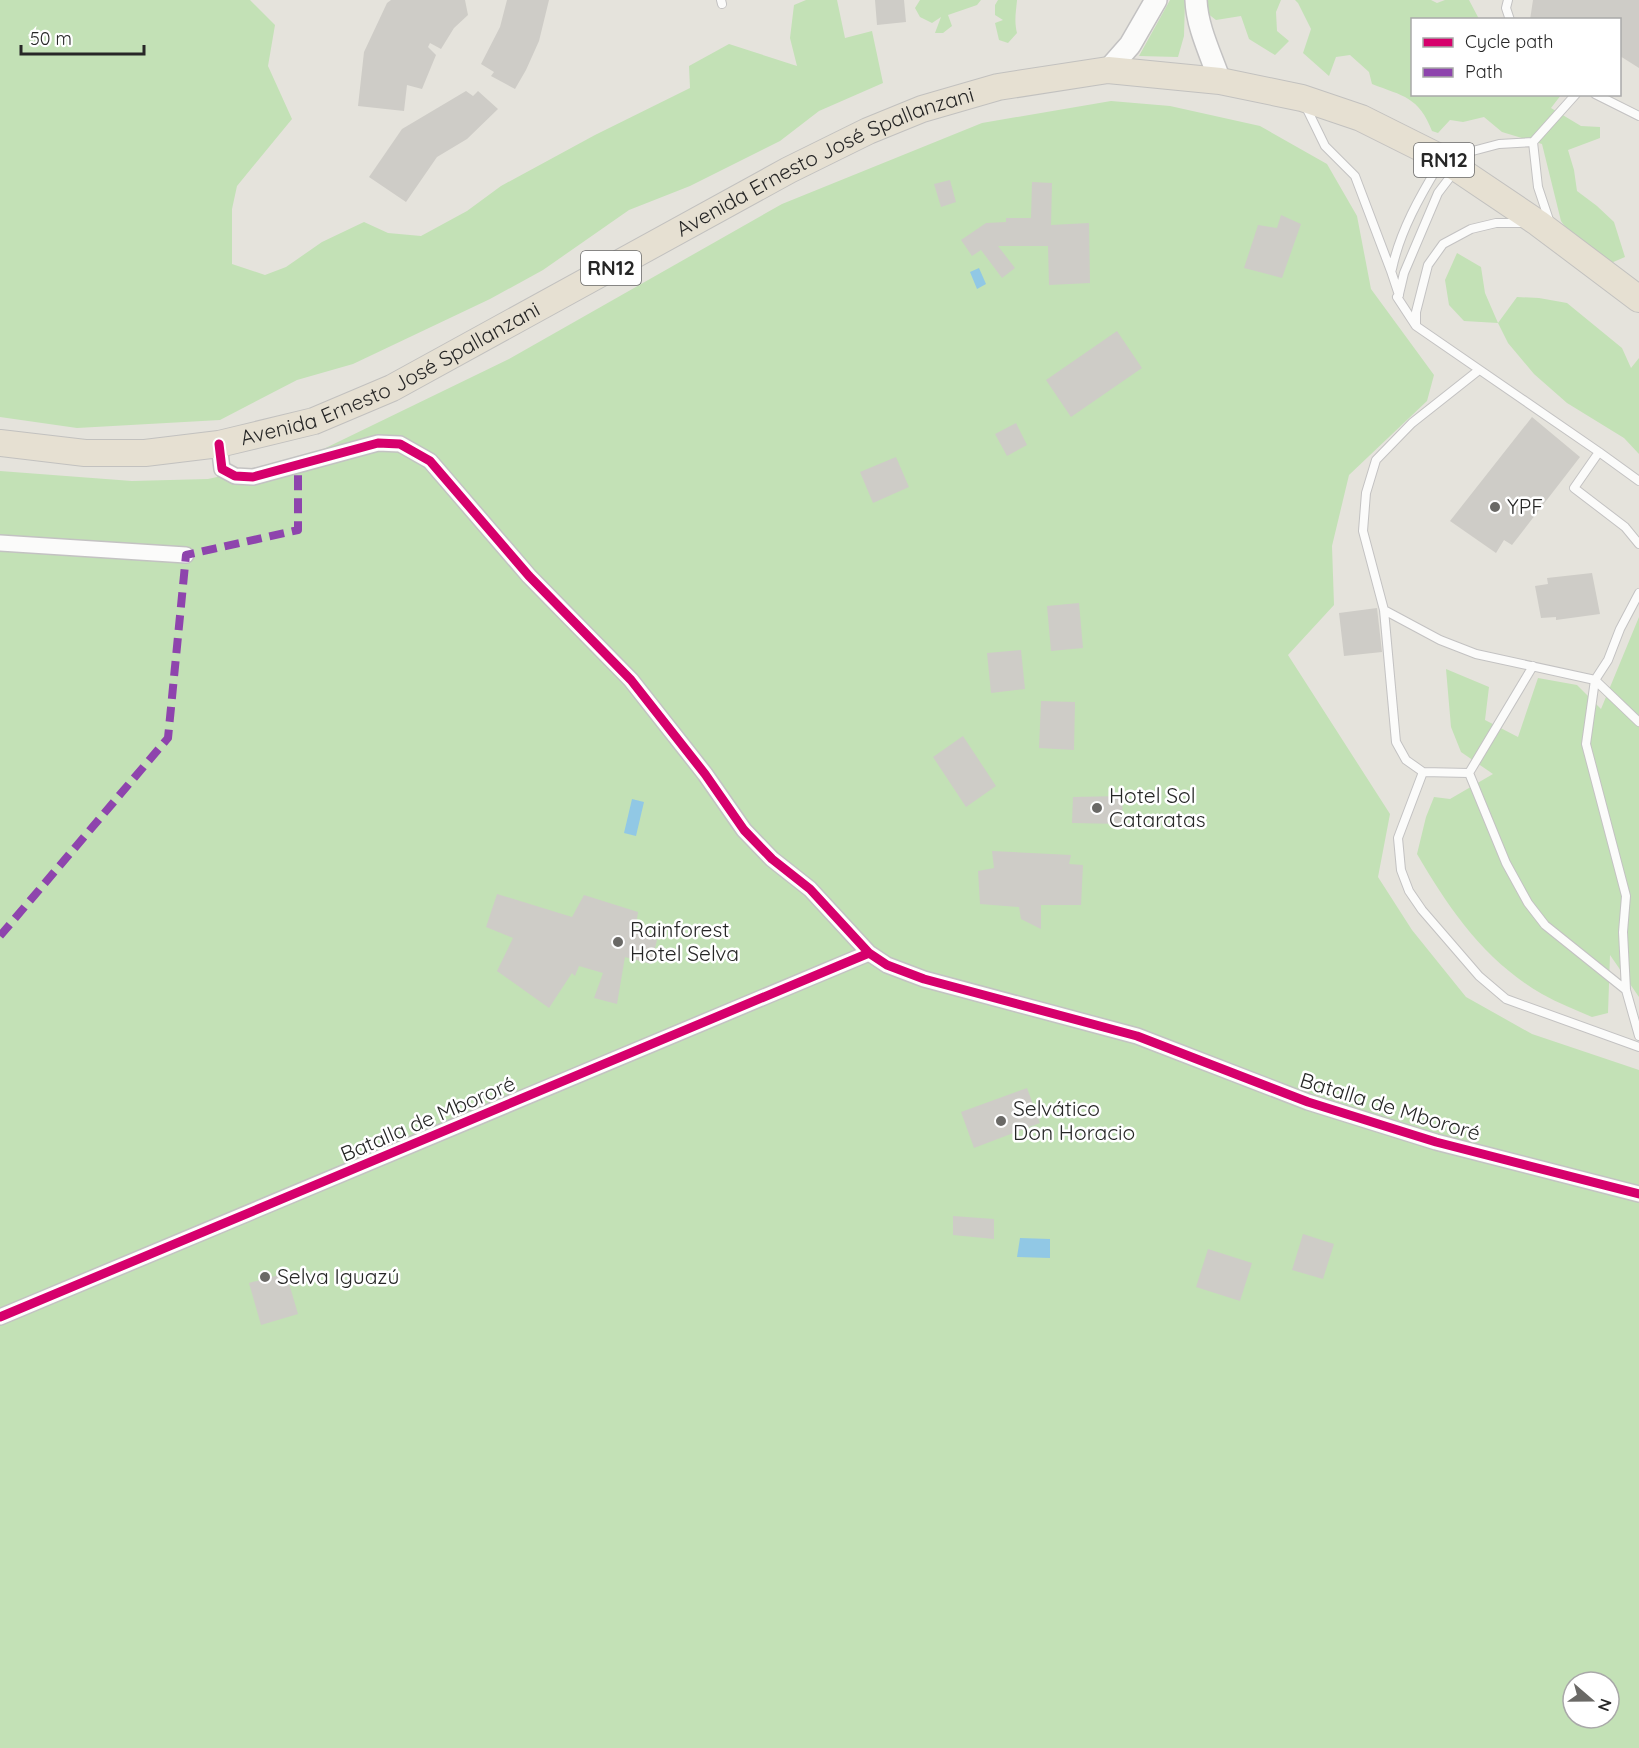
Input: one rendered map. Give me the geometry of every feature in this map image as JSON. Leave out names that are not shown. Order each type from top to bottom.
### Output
[{"type":"highway","name":"Avenida Ernesto José Spallanzani","points":[[0,443],[84,453],[145,453],[219,444],[314,421],[392,388],[789,170],[868,131],[922,109],[998,87],[1108,70],[1220,81],[1302,98],[1361,118],[1450,164],[1635,292]]},
{"type":"main road","points":[[1108,70],[1130,45],[1156,0]]},
{"type":"main road","points":[[1196,0],[1196,10],[1220,81]]},
{"type":"street","name":"Batalla de Mbororé","points":[[219,444],[222,469],[235,476],[253,477],[378,443],[400,444],[430,461],[529,576],[631,680],[705,774],[744,830],[772,859],[810,889],[869,953],[887,965],[924,978],[1137,1035],[1308,1102],[1436,1142],[1639,1194]]},
{"type":"street","points":[[0,543],[186,555]]},
{"type":"street","name":"Batalla de Mbororé","points":[[0,1317],[869,953]]},
{"type":"lane","points":[[1508,0],[1506,8],[1509,18]]},
{"type":"lane","points":[[1391,271],[1396,251],[1421,194],[1450,164],[1499,144],[1533,142],[1574,96]]},
{"type":"lane","points":[[1599,96],[1639,116]]},
{"type":"lane","points":[[1302,98],[1325,146],[1355,176],[1391,271],[1398,296],[1416,326],[1639,481]]},
{"type":"lane","points":[[1416,326],[1416,312],[1428,265],[1443,244],[1471,229],[1496,223],[1546,230],[1533,142]]},
{"type":"lane","points":[[1398,296],[1404,273],[1450,164]]},
{"type":"lane","points":[[1469,772],[1422,772],[1406,760],[1396,742],[1384,610],[1363,531],[1366,492],[1376,460],[1413,423],[1479,370]]},
{"type":"lane","points":[[1599,452],[1574,488],[1625,527],[1639,544]]},
{"type":"lane","points":[[1639,592],[1620,628],[1608,660],[1595,680],[1586,744],[1626,896],[1623,932],[1626,990],[1639,1036]]},
{"type":"lane","points":[[1384,610],[1440,640],[1476,654],[1595,680],[1639,722]]},
{"type":"lane","points":[[1469,772],[1533,666]]},
{"type":"lane","points":[[1422,772],[1398,838],[1401,870],[1409,891],[1422,910],[1479,976],[1506,999],[1639,1047]]},
{"type":"lane","points":[[1469,772],[1506,863],[1527,903],[1545,925],[1626,990]]},
{"type":"green space","points":[[0,0],[250,0],[275,25],[268,66],[292,119],[237,186],[232,209],[232,264],[265,275],[286,267],[322,242],[364,222],[388,233],[421,236],[467,211],[501,186],[595,135],[690,88],[689,66],[729,44],[797,66],[790,38],[794,5],[806,0],[837,0],[845,38],[872,31],[883,83],[819,111],[780,141],[690,186],[629,210],[543,270],[490,299],[353,364],[297,380],[220,420],[77,428],[0,417]]},
{"type":"green space","points":[[920,0],[981,0],[977,5],[948,15],[952,26],[943,33],[935,33],[941,17],[932,23],[920,17],[915,8]]},
{"type":"green space","points":[[998,0],[1017,0],[1015,20],[1017,33],[1008,43],[999,40],[995,23],[1003,20],[995,15],[995,5]]},
{"type":"green space","points":[[1170,0],[1185,0],[1184,36],[1178,57],[1139,56]]},
{"type":"green space","points":[[1190,0],[1281,0],[1276,12],[1277,31],[1289,41],[1275,55],[1249,39],[1241,16],[1216,20]]},
{"type":"green space","points":[[1295,0],[1431,0],[1437,3],[1445,0],[1469,0],[1478,18],[1411,18],[1411,96],[1560,96],[1551,108],[1581,126],[1600,127],[1600,138],[1568,150],[1577,191],[1614,222],[1625,257],[1611,263],[1576,242],[1561,221],[1542,144],[1502,132],[1484,117],[1463,122],[1450,120],[1438,133],[1432,131],[1422,111],[1415,104],[1401,95],[1372,84],[1369,72],[1350,55],[1336,57],[1329,76],[1303,53],[1311,29]]},
{"type":"green space","points":[[1111,101],[1170,106],[1260,126],[1327,164],[1357,216],[1371,289],[1434,375],[1427,401],[1349,475],[1332,546],[1334,605],[1288,655],[1390,814],[1378,877],[1412,930],[1466,997],[1532,1034],[1639,1070],[1639,1748],[0,1748],[0,471],[132,481],[208,479],[307,457],[509,359],[782,204],[982,123]]},
{"type":"green space","points":[[1457,253],[1481,267],[1485,293],[1498,323],[1464,321],[1449,305],[1445,280]]},
{"type":"green space","points":[[1517,297],[1567,303],[1622,348],[1631,368],[1639,358],[1639,454],[1624,438],[1567,403],[1534,374],[1508,343],[1498,323]]},
{"type":"green space","points":[[1639,617],[1639,997],[1610,955],[1608,1013],[1592,1017],[1542,994],[1503,966],[1486,950],[1456,914],[1417,854],[1426,817],[1434,797],[1450,799],[1493,774],[1461,752],[1451,727],[1446,669],[1489,687],[1485,720],[1518,737],[1538,678],[1577,685],[1601,709]]},
{"type":"water","points":[[979,268],[986,284],[977,289],[970,272]]},
{"type":"water","points":[[632,799],[644,802],[636,836],[624,833]]},
{"type":"water","points":[[1020,1238],[1050,1239],[1050,1258],[1017,1257]]},
{"type":"building","points":[[391,0],[465,0],[468,15],[454,28],[441,49],[430,43],[428,47],[436,55],[422,89],[407,85],[404,111],[358,106],[364,52],[387,3]]},
{"type":"building","points":[[507,0],[549,0],[539,41],[515,89],[491,76],[494,72],[481,64],[500,27]]},
{"type":"building","points":[[875,0],[904,0],[906,22],[877,25]]},
{"type":"building","points":[[1533,0],[1639,0],[1639,68],[1621,57],[1621,18],[1530,18]]},
{"type":"building","points":[[466,91],[473,96],[478,91],[498,109],[467,139],[437,157],[406,202],[369,177],[402,129]]},
{"type":"building","points":[[950,180],[956,202],[941,207],[934,184]]},
{"type":"building","points":[[1032,182],[1052,183],[1051,225],[1089,223],[1090,283],[1049,285],[1048,246],[998,246],[1015,268],[1002,278],[981,250],[972,256],[961,240],[986,223],[1006,222],[1006,218],[1031,218]]},
{"type":"building","points":[[1281,215],[1301,224],[1282,278],[1244,268],[1258,225],[1277,228]]},
{"type":"building","points":[[1117,331],[1142,368],[1071,417],[1046,380]]},
{"type":"building","points":[[1532,417],[1580,457],[1512,545],[1504,540],[1496,553],[1450,521]]},
{"type":"building","points":[[1016,423],[1027,445],[1007,456],[995,434]]},
{"type":"building","points":[[896,457],[909,487],[873,503],[860,472]]},
{"type":"building","points":[[1592,573],[1600,614],[1556,620],[1556,617],[1541,618],[1535,586],[1548,584],[1547,578]]},
{"type":"building","points":[[1079,603],[1083,648],[1051,651],[1047,606]]},
{"type":"building","points":[[1377,608],[1382,652],[1344,656],[1339,613]]},
{"type":"building","points":[[1021,650],[1025,689],[991,693],[987,653]]},
{"type":"building","points":[[1041,701],[1075,702],[1074,750],[1039,748]]},
{"type":"building","points":[[963,736],[996,786],[966,807],[933,757]]},
{"type":"building","points":[[1122,796],[1123,824],[1072,823],[1073,797]]},
{"type":"building","points":[[992,851],[1071,855],[1069,864],[1083,865],[1081,905],[1041,905],[1041,929],[1021,919],[1019,907],[980,904],[978,871],[994,868]]},
{"type":"building","points":[[497,894],[572,917],[584,895],[638,912],[635,932],[657,940],[651,964],[625,957],[617,1004],[594,998],[603,973],[579,966],[575,976],[572,973],[549,1008],[497,971],[513,938],[486,927]]},
{"type":"building","points":[[1027,1088],[1040,1123],[974,1148],[961,1112]]},
{"type":"building","points":[[953,1216],[994,1219],[994,1239],[953,1235]]},
{"type":"building","points":[[1303,1234],[1334,1244],[1323,1279],[1292,1270]]},
{"type":"building","points":[[1208,1249],[1252,1263],[1240,1301],[1196,1287]]},
{"type":"building","points":[[286,1273],[298,1314],[261,1325],[249,1283]]},
{"type":"marked path","points":[[0,936],[168,738],[186,555],[298,530],[298,464]]},
{"type":"cycle path","points":[[219,444],[222,469],[235,476],[253,477],[378,443],[400,444],[430,461],[529,576],[631,680],[705,774],[744,830],[772,859],[810,889],[869,953],[887,965],[924,979],[1137,1036],[1308,1102],[1436,1142],[1639,1194]]},
{"type":"cycle path","points":[[0,1317],[869,953]]},
{"type":"place","name":"YPF","points":[[1495,507]]},
{"type":"place","name":"Hotel Sol Cataratas","points":[[1097,808]]},
{"type":"place","name":"Rainforest Hotel Selva","points":[[618,942]]},
{"type":"place","name":"Selvático Don Horacio","points":[[1001,1121]]},
{"type":"place","name":"Selva Iguazú","points":[[265,1277]]}]
